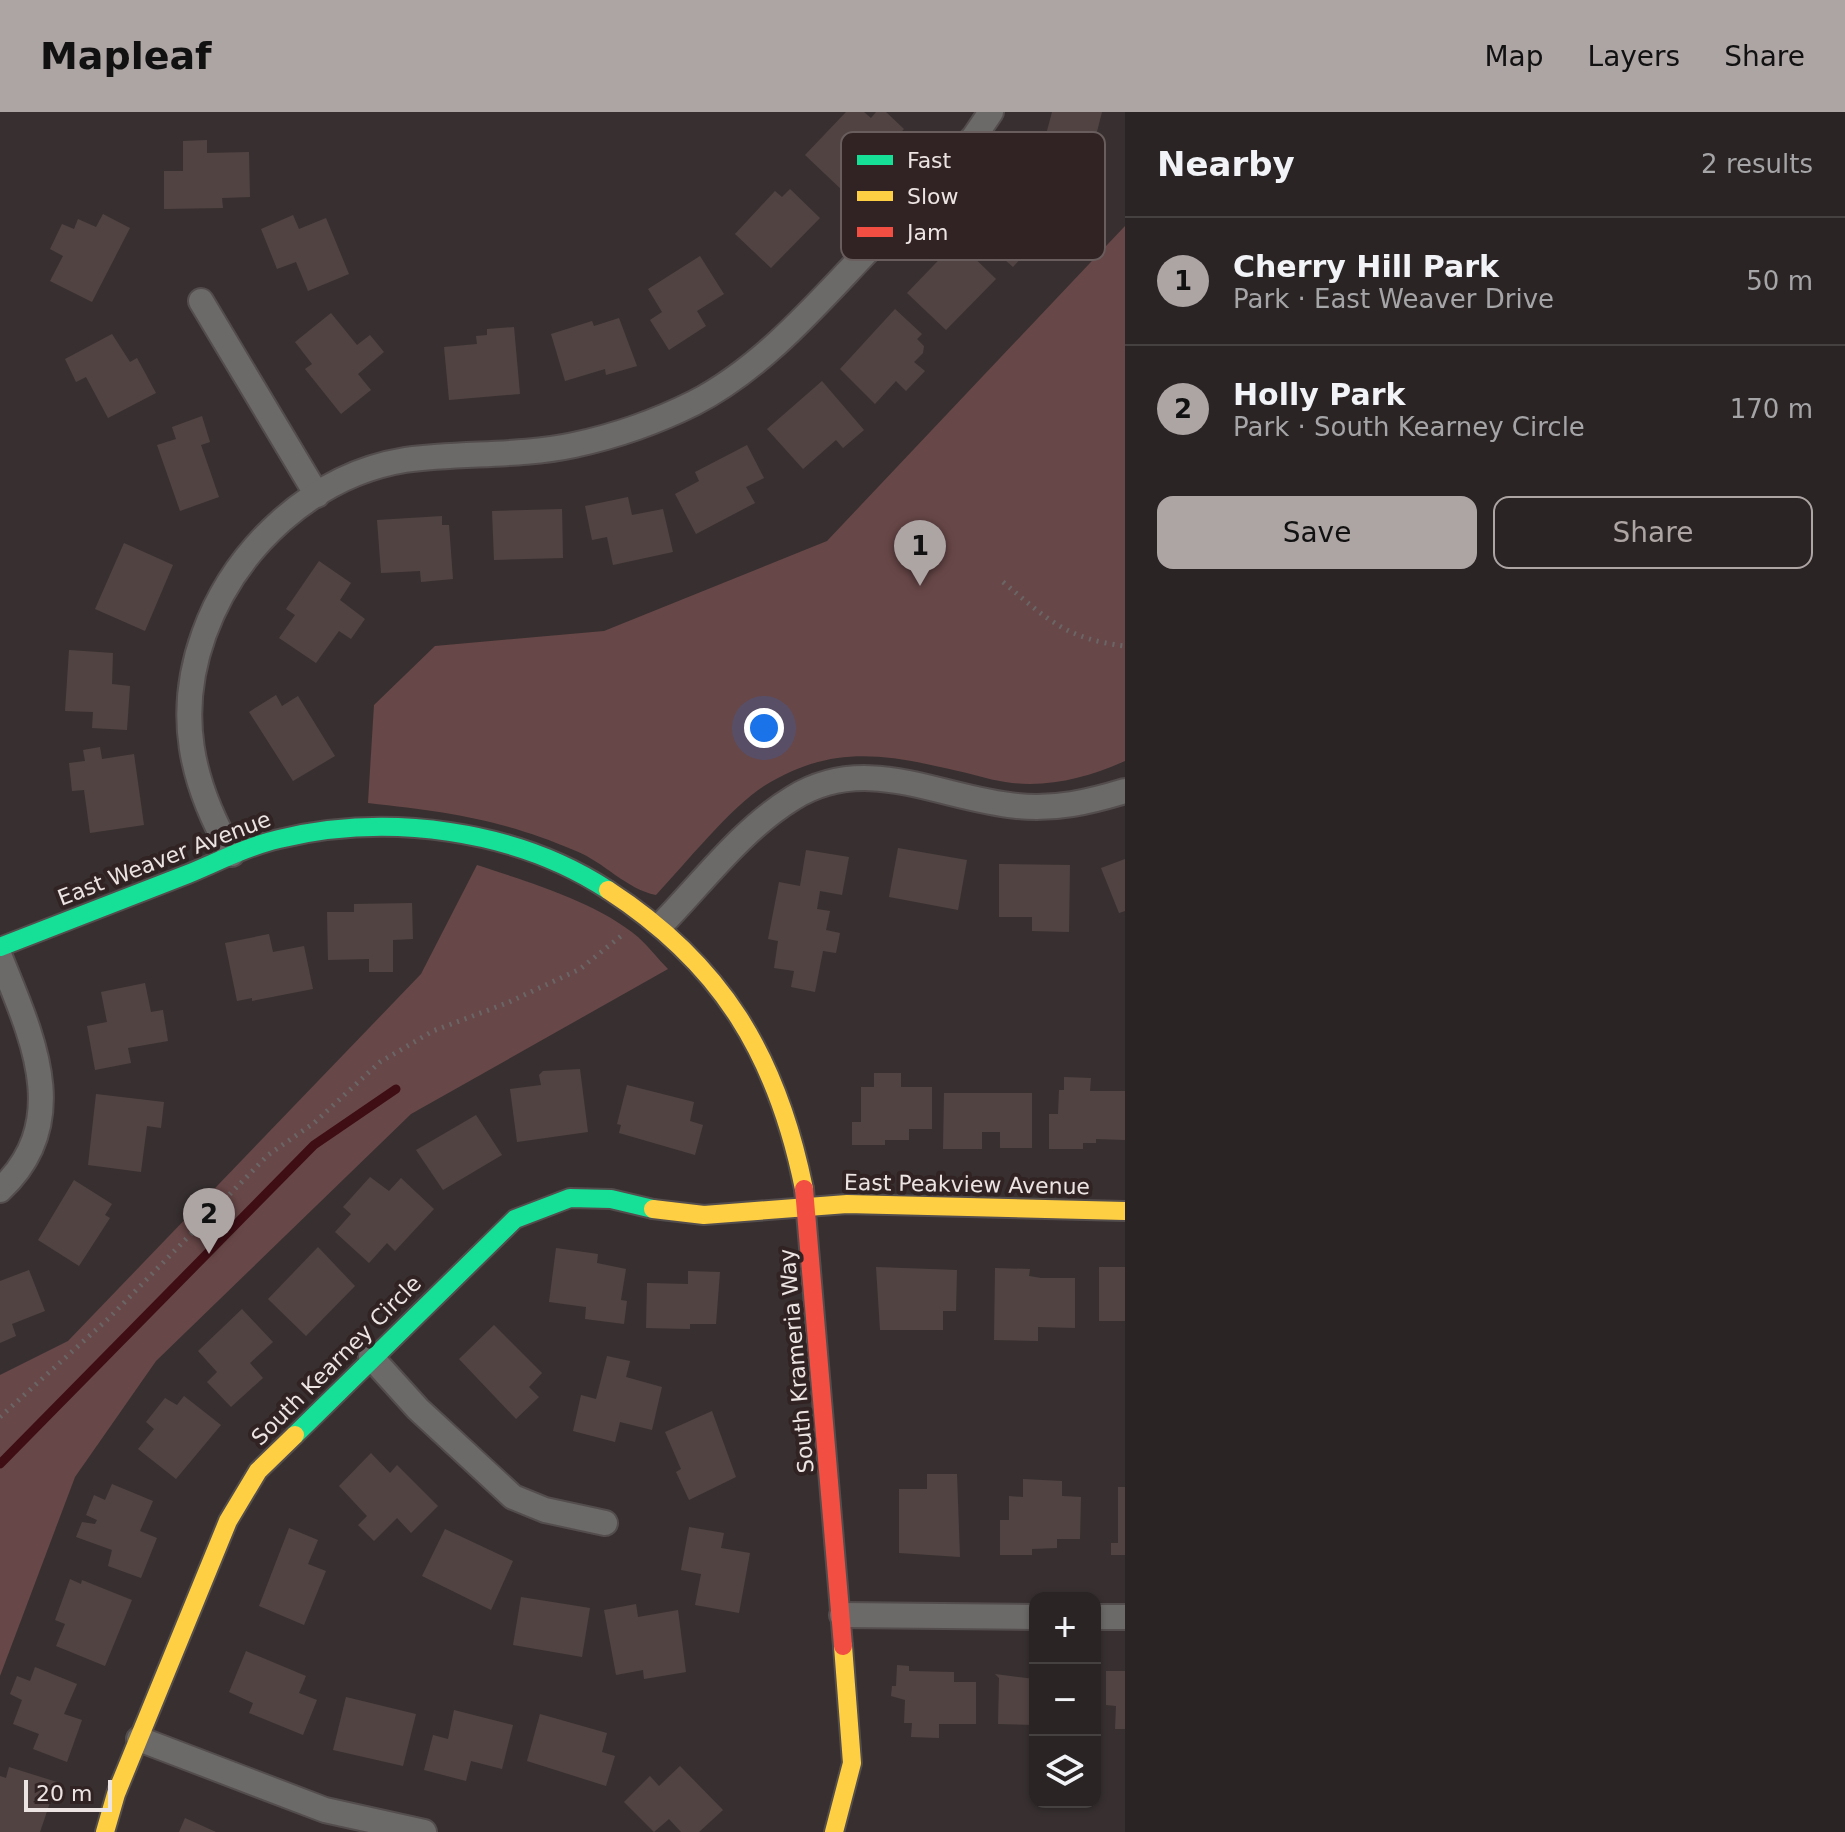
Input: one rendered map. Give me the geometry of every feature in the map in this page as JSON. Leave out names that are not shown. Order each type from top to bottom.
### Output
[{"type":"street","points":[[977,132],[991,112]]},
{"type":"street","points":[[232,854],[215,825],[191,760],[190,701],[198,652],[228,582],[255,546],[290,513],[317,495],[368,470],[405,460],[573,446],[635,429],[696,402],[756,362],[815,307],[859,260]]},
{"type":"street","points":[[201,301],[317,495]]},
{"type":"street","points":[[661,925],[762,822],[793,798],[826,784],[883,777],[1015,806],[1046,808],[1086,803],[1125,791]]},
{"type":"street","name":"East Weaver Avenue","points":[[0,947],[232,854],[316,829],[354,825],[423,828],[512,846],[554,860],[619,894],[661,925]]},
{"type":"street","name":"South Krameria Way","points":[[661,925],[687,948],[738,1012],[774,1080],[792,1127],[807,1205],[852,1763],[834,1832]]},
{"type":"street","points":[[0,957],[37,1057],[43,1087],[34,1138],[22,1162],[0,1190]]},
{"type":"street","name":"South Kearney Circle","points":[[105,1832],[139,1739],[236,1508],[275,1452],[495,1236],[515,1219],[545,1203],[596,1195],[682,1214],[709,1215],[807,1205]]},
{"type":"street","name":"East Peakview Avenue","points":[[807,1205],[1125,1211]]},
{"type":"street","points":[[371,1357],[418,1409],[513,1497],[545,1510],[605,1523]]},
{"type":"street","points":[[842,1615],[1029,1617]]},
{"type":"street","points":[[1101,1617],[1125,1617]]},
{"type":"street","points":[[139,1739],[325,1810],[424,1832]]},
{"type":"path","points":[[1003,582],[1048,620],[1080,639],[1125,646]]},
{"type":"path","points":[[0,1417],[109,1318],[268,1155],[314,1123],[380,1062],[433,1031],[534,992],[580,969],[629,928],[661,925]]},
{"type":"shaded area","points":[[1125,226],[1125,761],[1070,780],[1041,784],[998,781],[882,757],[836,758],[813,764],[789,773],[751,795],[656,895],[635,887],[586,856],[523,831],[449,814],[368,803],[374,705],[435,646],[604,631],[827,541],[1093,260],[1105,260],[1105,247]]},
{"type":"shaded area","points":[[477,865],[561,894],[603,913],[638,937],[668,969],[411,1114],[156,1361],[75,1477],[0,1676],[0,1375],[68,1341],[421,974]]},
{"type":"building","points":[[846,112],[864,112],[871,118],[876,112],[886,112],[904,129],[901,132],[841,132],[841,189],[805,155]]},
{"type":"building","points":[[1052,112],[1102,112],[1097,132],[1047,132]]},
{"type":"building","points":[[207,140],[207,153],[249,152],[250,197],[222,198],[223,208],[164,209],[164,171],[183,171],[183,141]]},
{"type":"building","points":[[790,189],[820,218],[771,268],[735,234],[775,191],[782,197]]},
{"type":"building","points":[[103,214],[130,228],[92,302],[50,281],[63,256],[50,249],[62,224],[74,229],[78,219],[96,227]]},
{"type":"building","points":[[293,215],[299,229],[326,218],[349,274],[308,291],[296,262],[277,269],[261,229]]},
{"type":"building","points":[[700,256],[724,294],[697,311],[706,326],[669,350],[650,320],[662,312],[648,289]]},
{"type":"building","points":[[939,260],[976,260],[996,279],[946,330],[907,293]]},
{"type":"building","points":[[1005,260],[1019,260],[1013,267]]},
{"type":"building","points":[[895,309],[922,334],[917,339],[924,346],[923,353],[914,362],[925,371],[906,391],[896,381],[875,404],[840,369]]},
{"type":"building","points":[[331,313],[357,345],[370,335],[384,352],[358,374],[371,390],[341,414],[305,369],[312,364],[295,342]]},
{"type":"building","points":[[619,318],[637,366],[606,375],[605,369],[565,381],[551,334],[592,321],[594,326]]},
{"type":"building","points":[[514,327],[520,394],[449,400],[444,347],[477,344],[476,336],[487,335],[487,329]]},
{"type":"building","points":[[112,334],[130,362],[137,358],[156,393],[108,418],[86,377],[76,382],[65,359]]},
{"type":"building","points":[[822,381],[864,430],[843,448],[836,440],[803,469],[767,429]]},
{"type":"building","points":[[202,416],[210,442],[201,445],[219,497],[180,511],[157,445],[176,439],[172,427]]},
{"type":"building","points":[[747,445],[764,478],[746,487],[755,503],[696,534],[675,494],[699,481],[695,472]]},
{"type":"building","points":[[628,497],[632,515],[663,509],[673,552],[613,565],[607,537],[592,540],[585,506]]},
{"type":"building","points":[[562,509],[563,558],[494,560],[492,511]]},
{"type":"building","points":[[442,516],[442,525],[449,525],[453,579],[421,582],[420,571],[381,573],[377,520]]},
{"type":"building","points":[[124,543],[173,565],[145,631],[95,609]]},
{"type":"building","points":[[319,561],[351,583],[340,600],[365,619],[351,639],[339,631],[316,663],[279,638],[295,615],[286,609]]},
{"type":"building","points":[[69,650],[113,653],[112,684],[130,686],[127,730],[92,728],[93,712],[65,711]]},
{"type":"building","points":[[276,695],[282,706],[298,696],[335,756],[293,781],[249,712]]},
{"type":"building","points":[[100,747],[102,759],[134,754],[144,825],[90,833],[84,790],[72,791],[69,763],[85,761],[83,750]]},
{"type":"building","points":[[898,848],[967,860],[958,910],[889,897]]},
{"type":"building","points":[[806,850],[849,857],[842,895],[820,891],[817,909],[830,911],[826,930],[840,933],[836,953],[823,951],[815,992],[791,987],[794,971],[774,968],[778,941],[768,939],[779,882],[800,886]]},
{"type":"building","points":[[1125,859],[1125,911],[1119,913],[1101,868]]},
{"type":"building","points":[[999,864],[1070,865],[1069,932],[1032,931],[1032,917],[999,917]]},
{"type":"building","points":[[412,903],[413,939],[393,940],[393,972],[369,972],[369,959],[328,960],[327,912],[354,912],[354,904]]},
{"type":"building","points":[[269,934],[273,952],[304,946],[313,989],[237,1001],[225,943]]},
{"type":"building","points":[[145,983],[151,1012],[163,1010],[168,1041],[128,1048],[131,1063],[95,1070],[87,1026],[107,1022],[101,992]]},
{"type":"building","points":[[580,1069],[588,1132],[517,1142],[510,1089],[541,1085],[539,1075],[543,1071]]},
{"type":"building","points":[[874,1073],[901,1073],[901,1087],[932,1087],[932,1129],[909,1129],[909,1140],[885,1140],[885,1145],[852,1145],[852,1122],[861,1122],[861,1087],[874,1087]]},
{"type":"building","points":[[1064,1077],[1091,1078],[1090,1091],[1125,1091],[1125,1140],[1096,1139],[1096,1143],[1083,1143],[1083,1149],[1049,1149],[1049,1114],[1058,1114],[1059,1090],[1064,1090]]},
{"type":"building","points":[[627,1085],[694,1102],[690,1121],[703,1125],[695,1155],[619,1133],[621,1125],[617,1124]]},
{"type":"building","points":[[944,1093],[1032,1093],[1032,1148],[1000,1148],[1000,1132],[982,1132],[982,1149],[943,1149]]},
{"type":"building","points":[[96,1094],[164,1102],[161,1128],[147,1126],[141,1172],[88,1165]]},
{"type":"building","points":[[476,1115],[502,1155],[443,1190],[416,1150]]},
{"type":"building","points":[[370,1177],[389,1191],[401,1178],[434,1209],[395,1251],[387,1243],[369,1263],[335,1232],[351,1214],[343,1207]]},
{"type":"building","points":[[74,1180],[112,1204],[105,1215],[110,1218],[79,1266],[38,1240]]},
{"type":"building","points":[[318,1247],[355,1286],[306,1336],[268,1299]]},
{"type":"building","points":[[556,1248],[598,1254],[597,1263],[626,1269],[621,1300],[627,1301],[624,1324],[585,1319],[586,1307],[549,1302]]},
{"type":"building","points":[[876,1267],[957,1270],[956,1311],[943,1311],[943,1330],[880,1330]]},
{"type":"building","points":[[1099,1267],[1125,1267],[1125,1321],[1099,1321]]},
{"type":"building","points":[[995,1268],[1030,1269],[1029,1276],[1041,1278],[1075,1278],[1075,1328],[1038,1327],[1038,1341],[994,1340]]},
{"type":"building","points":[[29,1270],[45,1311],[12,1324],[16,1336],[0,1343],[0,1281]]},
{"type":"building","points":[[688,1271],[720,1272],[716,1324],[690,1324],[690,1329],[646,1328],[647,1283],[688,1284]]},
{"type":"building","points":[[242,1309],[273,1342],[250,1363],[263,1378],[231,1407],[207,1382],[217,1372],[198,1351]]},
{"type":"building","points":[[494,1325],[542,1373],[529,1387],[539,1397],[516,1419],[459,1359]]},
{"type":"building","points":[[607,1356],[630,1361],[626,1377],[662,1387],[652,1430],[620,1422],[615,1442],[573,1431],[581,1395],[596,1399]]},
{"type":"building","points":[[184,1396],[221,1425],[176,1479],[138,1449],[154,1429],[146,1422],[165,1398],[177,1405]]},
{"type":"building","points":[[712,1411],[736,1477],[689,1500],[676,1472],[681,1469],[665,1432]]},
{"type":"building","points":[[371,1453],[390,1473],[397,1465],[438,1506],[411,1533],[397,1518],[374,1541],[358,1525],[367,1516],[339,1486]]},
{"type":"building","points":[[927,1474],[957,1474],[960,1557],[899,1553],[899,1489],[927,1489]]},
{"type":"building","points":[[1023,1479],[1062,1481],[1062,1496],[1081,1497],[1080,1539],[1057,1539],[1057,1548],[1032,1549],[1032,1555],[1000,1555],[1000,1520],[1009,1520],[1009,1496],[1023,1497]]},
{"type":"building","points":[[112,1484],[153,1501],[140,1531],[157,1538],[141,1578],[108,1566],[112,1550],[76,1537],[82,1522],[95,1524],[97,1520],[86,1515],[94,1495],[105,1500]]},
{"type":"building","points":[[1118,1487],[1125,1487],[1125,1555],[1111,1555],[1111,1543],[1118,1543]]},
{"type":"building","points":[[689,1527],[724,1533],[721,1548],[750,1553],[739,1613],[695,1605],[701,1574],[681,1570]]},
{"type":"building","points":[[289,1528],[318,1540],[308,1564],[326,1571],[304,1625],[259,1606]]},
{"type":"building","points":[[445,1529],[513,1561],[491,1610],[422,1576]]},
{"type":"building","points":[[70,1579],[81,1584],[82,1580],[132,1600],[105,1666],[56,1646],[65,1624],[55,1620]]},
{"type":"building","points":[[521,1597],[590,1608],[582,1657],[513,1645]]},
{"type":"building","points":[[636,1604],[638,1617],[678,1610],[686,1672],[644,1679],[643,1670],[616,1675],[604,1610]]},
{"type":"building","points":[[246,1651],[306,1676],[299,1693],[317,1700],[303,1735],[249,1713],[253,1703],[229,1692]]},
{"type":"building","points":[[897,1665],[909,1666],[909,1671],[954,1672],[954,1682],[976,1682],[976,1724],[939,1724],[939,1738],[911,1737],[912,1723],[904,1723],[905,1700],[891,1696],[892,1686],[896,1686]]},
{"type":"building","points":[[35,1667],[77,1684],[64,1714],[82,1720],[67,1762],[33,1749],[39,1734],[13,1724],[22,1700],[10,1694],[17,1676],[30,1681]]},
{"type":"building","points":[[1106,1671],[1125,1671],[1125,1729],[1115,1729],[1116,1706],[1106,1705]]},
{"type":"building","points":[[995,1674],[1029,1678],[1029,1725],[998,1724],[999,1678]]},
{"type":"building","points":[[346,1697],[416,1714],[403,1766],[333,1750]]},
{"type":"building","points":[[454,1710],[513,1725],[502,1769],[471,1761],[466,1781],[424,1770],[433,1735],[448,1739]]},
{"type":"building","points":[[540,1714],[607,1733],[602,1752],[615,1756],[606,1786],[527,1761]]},
{"type":"building","points":[[680,1766],[723,1810],[699,1832],[681,1832],[669,1819],[654,1832],[624,1802],[650,1776],[659,1786]]},
{"type":"building","points":[[9,1767],[57,1782],[40,1832],[0,1832],[0,1776],[6,1778]]},
{"type":"building","points":[[185,1818],[216,1832],[179,1832]]},
{"type":"waterway","points":[[0,1464],[314,1145],[396,1089]]},
{"type":"traffic: fast","points":[[0,947],[256,846],[320,831],[363,827],[406,828],[492,840],[572,869],[608,890]]},
{"type":"traffic: fast","points":[[295,1435],[515,1219],[570,1198],[611,1199],[653,1209]]},
{"type":"traffic: slow","points":[[608,890],[683,949],[739,1017],[778,1097],[793,1141],[804,1189]]},
{"type":"traffic: slow","points":[[653,1209],[704,1215],[847,1204],[1125,1211]]},
{"type":"traffic: slow","points":[[105,1832],[116,1794],[228,1521],[258,1471],[295,1435]]},
{"type":"traffic: slow","points":[[834,1832],[852,1763],[843,1646]]},
{"type":"traffic: jam","points":[[804,1189],[843,1646]]},
{"type":"place","name":"Cherry Hill Park","points":[[920,586]]},
{"type":"place","name":"Holly Park","points":[[209,1254]]}]
